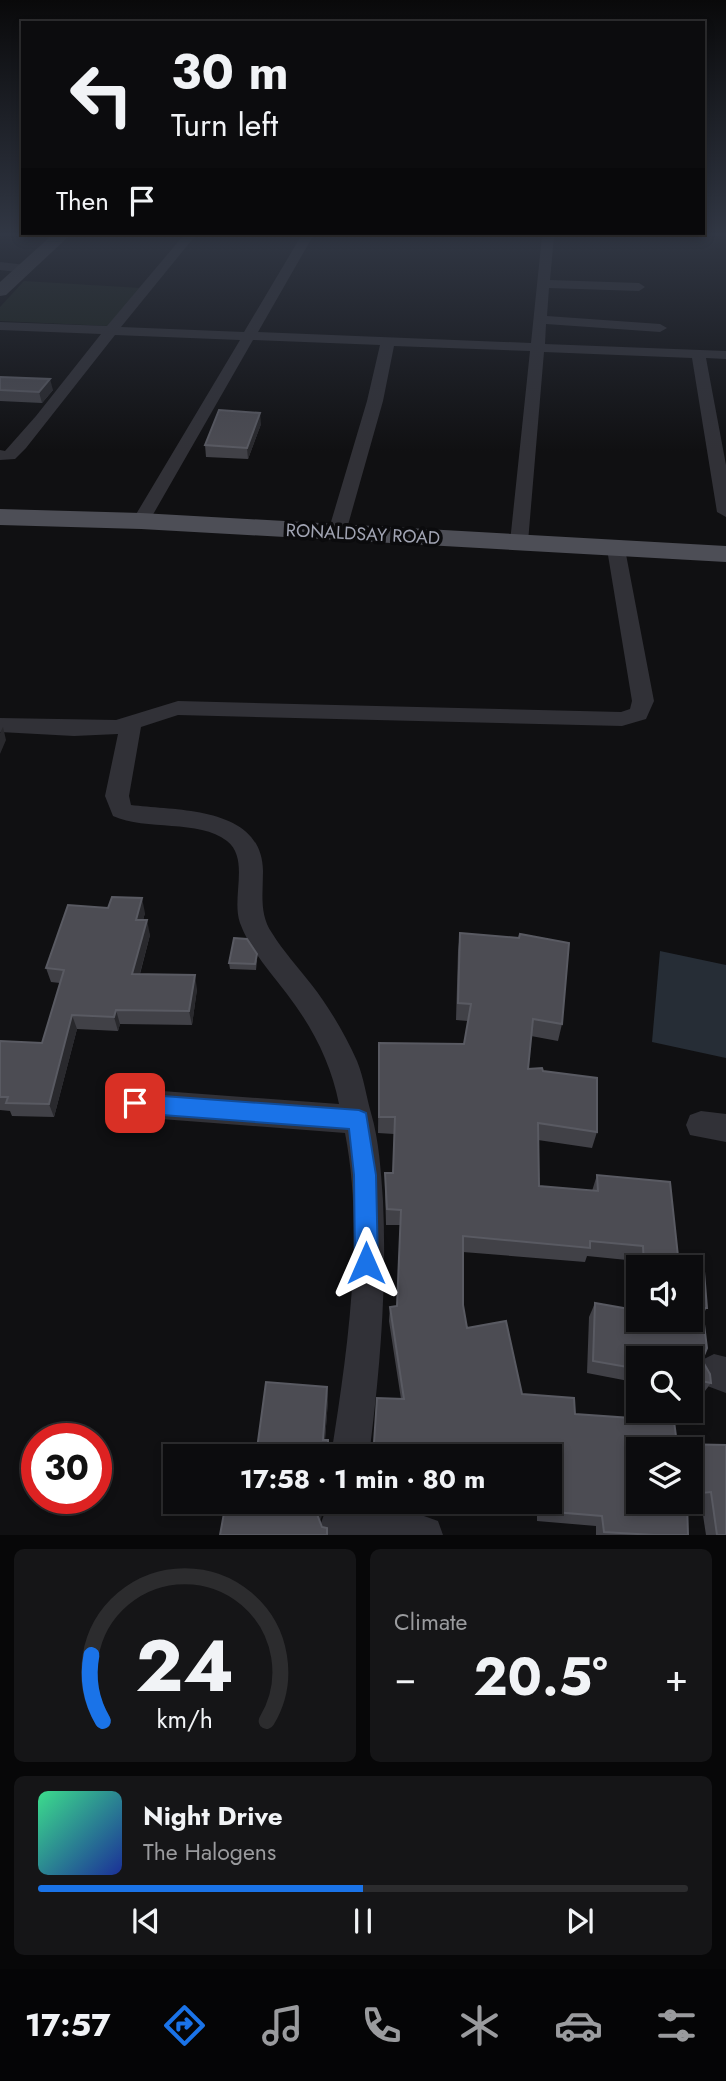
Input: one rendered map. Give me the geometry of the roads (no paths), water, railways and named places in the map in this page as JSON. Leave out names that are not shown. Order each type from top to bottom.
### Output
[{"type":"main road","name":"RONALDSAY ROAD","points":[[0,517],[141,522],[726,554]]},
{"type":"street","points":[[0,456],[9,456],[133,308]]},
{"type":"street","points":[[141,522],[267,308]]},
{"type":"street","points":[[519,542],[542,308]]},
{"type":"street","points":[[658,309],[663,352]]},
{"type":"street","points":[[541,320],[660,328]]},
{"type":"street","points":[[0,326],[726,355]]},
{"type":"street","points":[[337,532],[375,401],[388,342]]},
{"type":"street","points":[[698,354],[726,512]]},
{"type":"street","points":[[47,383],[70,384]]},
{"type":"street","points":[[0,726],[113,727],[178,708],[622,719],[632,717],[642,708],[643,701],[616,549]]},
{"type":"street","points":[[131,723],[118,804],[128,813],[217,824],[247,845],[251,857],[252,919],[278,963],[324,1026],[344,1066],[359,1120],[365,1175],[366,1307],[351,1444]]},
{"type":"street","points":[[135,1103],[359,1120]]},
{"type":"street","points":[[340,1520],[424,1535]]}]
